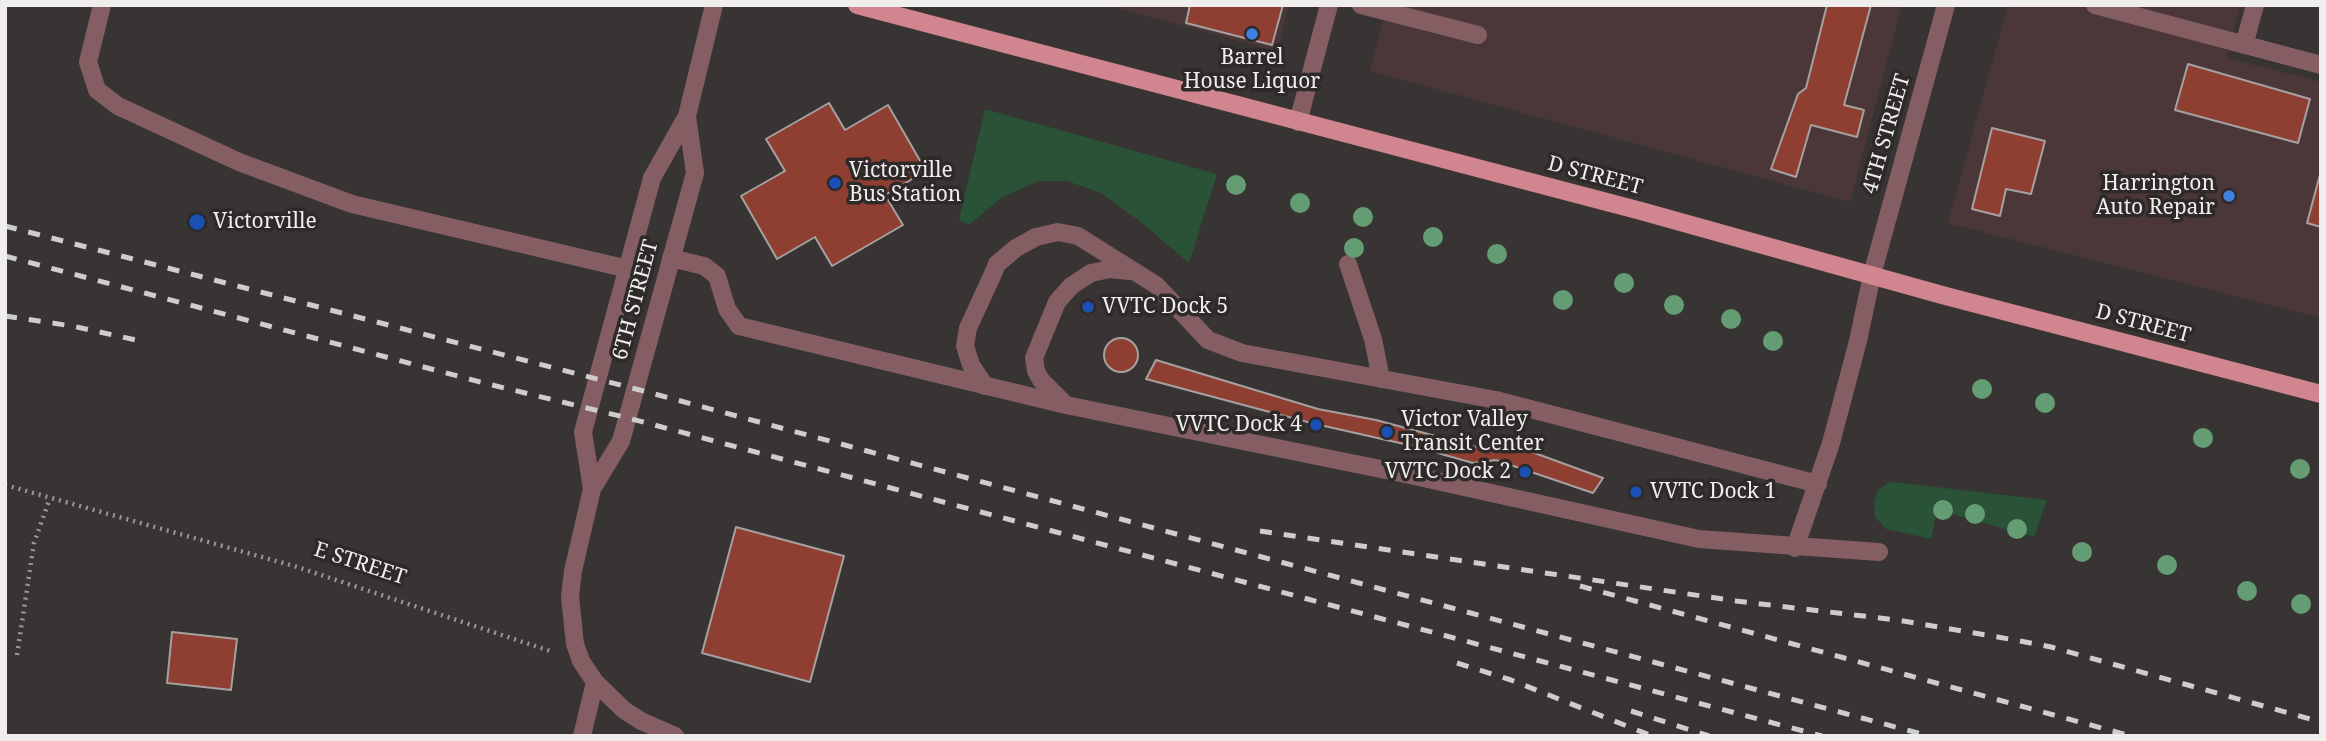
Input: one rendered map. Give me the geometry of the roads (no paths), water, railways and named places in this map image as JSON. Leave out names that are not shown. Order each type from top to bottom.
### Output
[{"type":"main road","name":"D STREET","points":[[857,5],[1641,211],[2321,394]]},
{"type":"street","points":[[102,5],[88,62],[97,90],[118,106],[239,162],[352,204],[628,269]]},
{"type":"street","name":"6TH STREET","points":[[592,489],[583,432],[652,178],[687,116],[714,5]]},
{"type":"street","points":[[1298,122],[1329,5]]},
{"type":"street","points":[[1361,5],[1478,35]]},
{"type":"street","name":"4TH STREET","points":[[1795,548],[1818,484],[1842,402],[1871,275],[1946,5]]},
{"type":"street","points":[[2095,5],[2321,65]]},
{"type":"street","points":[[2244,45],[2255,5]]},
{"type":"street","name":"6TH STREET","points":[[594,682],[575,644],[570,597],[573,571],[592,489],[621,441],[695,173],[687,116]]},
{"type":"street","points":[[985,386],[971,365],[965,346],[968,328],[997,264],[1016,248],[1036,237],[1058,232],[1078,236],[1156,285],[1208,340],[1242,353],[1496,400],[1818,484]]},
{"type":"street","points":[[671,258],[704,266],[717,276],[727,309],[739,326],[985,386],[1699,539],[1879,552]]},
{"type":"street","points":[[1348,264],[1373,339],[1381,379]]},
{"type":"street","points":[[1066,405],[1041,380],[1034,358],[1057,302],[1071,285],[1091,274],[1110,269],[1134,271]]},
{"type":"street","points":[[582,736],[594,682]]},
{"type":"street","points":[[594,682],[624,710],[675,736]]},
{"type":"railway","points":[[5,226],[636,389],[1929,736]]},
{"type":"railway","points":[[5,256],[484,383],[628,418],[1822,736]]},
{"type":"railway","points":[[5,316],[72,326],[136,340]]},
{"type":"railway","points":[[1260,531],[1736,601],[1897,620],[2015,640],[2051,647],[2321,722]]},
{"type":"railway","points":[[1580,586],[2131,736]]},
{"type":"railway","points":[[1457,663],[1511,680],[1652,736]]},
{"type":"railway","points":[[1631,711],[1709,736]]},
{"type":"place","name":"Barrel House Liquor","points":[[1252,34]]},
{"type":"place","name":"Victorville Bus Station","points":[[835,183]]},
{"type":"place","name":"Harrington Auto Repair","points":[[2229,196]]},
{"type":"place","name":"Victorville","points":[[197,222]]},
{"type":"place","name":"VVTC Dock 5","points":[[1088,307]]},
{"type":"place","name":"VVTC Dock 4","points":[[1316,425]]},
{"type":"place","name":"Victor Valley Transit Center","points":[[1387,432]]},
{"type":"place","name":"VVTC Dock 2","points":[[1525,472]]},
{"type":"place","name":"VVTC Dock 1","points":[[1636,492]]}]
